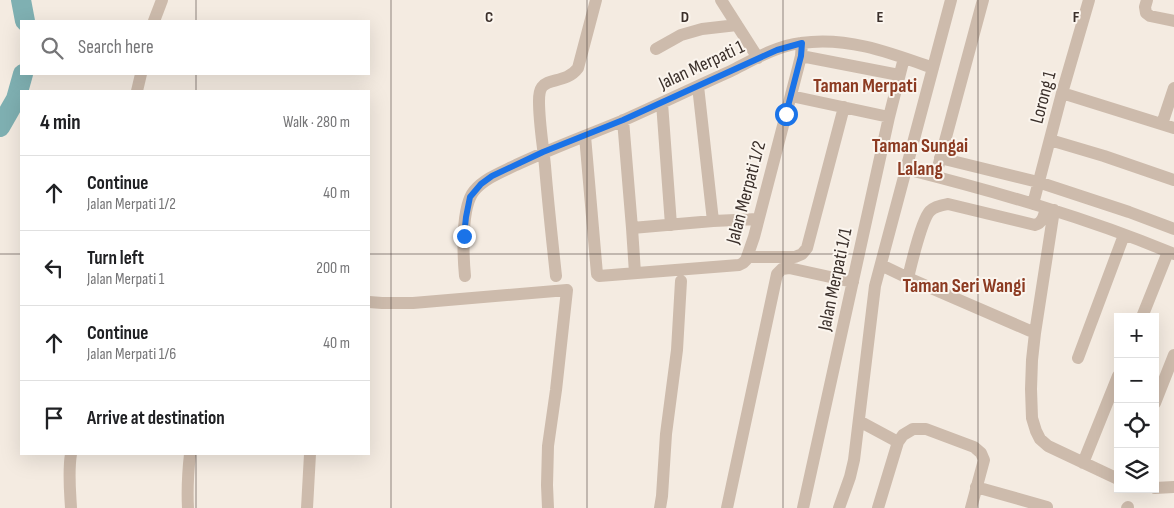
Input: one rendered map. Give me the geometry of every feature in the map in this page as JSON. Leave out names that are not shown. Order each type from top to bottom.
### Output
[{"type":"street","points":[[154,20],[162,0]]},
{"type":"street","points":[[556,276],[543,152],[539,92],[542,86],[569,76],[578,68],[596,0]]},
{"type":"street","points":[[721,0],[758,58]]},
{"type":"street","points":[[839,508],[854,460],[872,303],[951,0]]},
{"type":"street","points":[[935,177],[982,0]]},
{"type":"street","name":"Lorong 1","points":[[1033,204],[1089,0]]},
{"type":"street","points":[[1147,0],[1146,13],[1150,16],[1174,21]]},
{"type":"street","points":[[656,49],[702,28],[738,25]]},
{"type":"street","name":"Jalan Merpati 1","points":[[465,276],[464,249],[470,197],[481,184],[492,176],[543,152],[623,120],[777,50],[801,49],[819,42],[857,45],[934,68]]},
{"type":"street","points":[[801,49],[899,75]]},
{"type":"street","name":"Jalan Merpati 1/2","points":[[743,262],[754,237],[791,96],[801,49]]},
{"type":"street","name":"Jalan Merpati 1/1","points":[[803,508],[904,58]]},
{"type":"street","points":[[137,90],[141,75]]},
{"type":"street","points":[[698,86],[713,221]]},
{"type":"street","points":[[1062,93],[1168,126],[1174,88]]},
{"type":"street","points":[[791,96],[889,118]]},
{"type":"street","points":[[662,102],[671,225]]},
{"type":"street","points":[[585,136],[598,276],[794,257],[802,254],[807,248],[844,107]]},
{"type":"street","points":[[623,120],[635,273]]},
{"type":"street","points":[[1050,140],[1174,180]]},
{"type":"street","points":[[940,158],[1038,182],[1112,206],[1174,230]]},
{"type":"street","points":[[906,170],[1050,209],[1171,253],[1144,313]]},
{"type":"street","points":[[908,278],[923,225],[929,212],[940,205],[948,204],[1035,225],[1042,221],[1050,209]]},
{"type":"street","points":[[1050,209],[1032,360],[1032,418],[1040,439],[1048,446],[1114,477]]},
{"type":"street","points":[[632,228],[713,221],[758,220]]},
{"type":"street","points":[[1078,358],[1124,235]]},
{"type":"street","points":[[881,265],[1035,333]]},
{"type":"street","points":[[727,508],[777,274],[782,269],[789,268],[853,282]]},
{"type":"street","points":[[660,508],[666,434],[677,350],[681,281]]},
{"type":"street","points":[[370,302],[382,304],[413,303],[566,290],[556,390],[548,446],[548,508]]},
{"type":"street","points":[[1159,393],[1174,355]]},
{"type":"street","points":[[1083,463],[1114,386]]},
{"type":"street","points":[[859,421],[898,442]]},
{"type":"street","points":[[878,508],[898,442],[903,435],[913,429],[926,429],[974,448],[981,453],[984,460],[971,508]]},
{"type":"street","points":[[71,455],[69,485],[71,508]]},
{"type":"street","points":[[188,508],[187,494],[190,455]]},
{"type":"street","points":[[307,508],[310,455]]},
{"type":"street","points":[[1159,488],[1174,486]]},
{"type":"street","points":[[976,488],[1048,507]]},
{"type":"waterway","points":[[21,0],[25,20]]},
{"type":"waterway","points":[[0,127],[16,99],[23,75]]},
{"type":"district","name":"Taman Merpati","points":[[865,85]]},
{"type":"district","name":"Taman Sungai Lalang","points":[[920,156]]},
{"type":"district","name":"Taman Seri Wangi","points":[[964,285]]},
{"type":"route","points":[[464,236],[470,197],[481,184],[492,176],[543,152],[623,120],[777,50],[802,43],[801,56],[786,114]]}]
